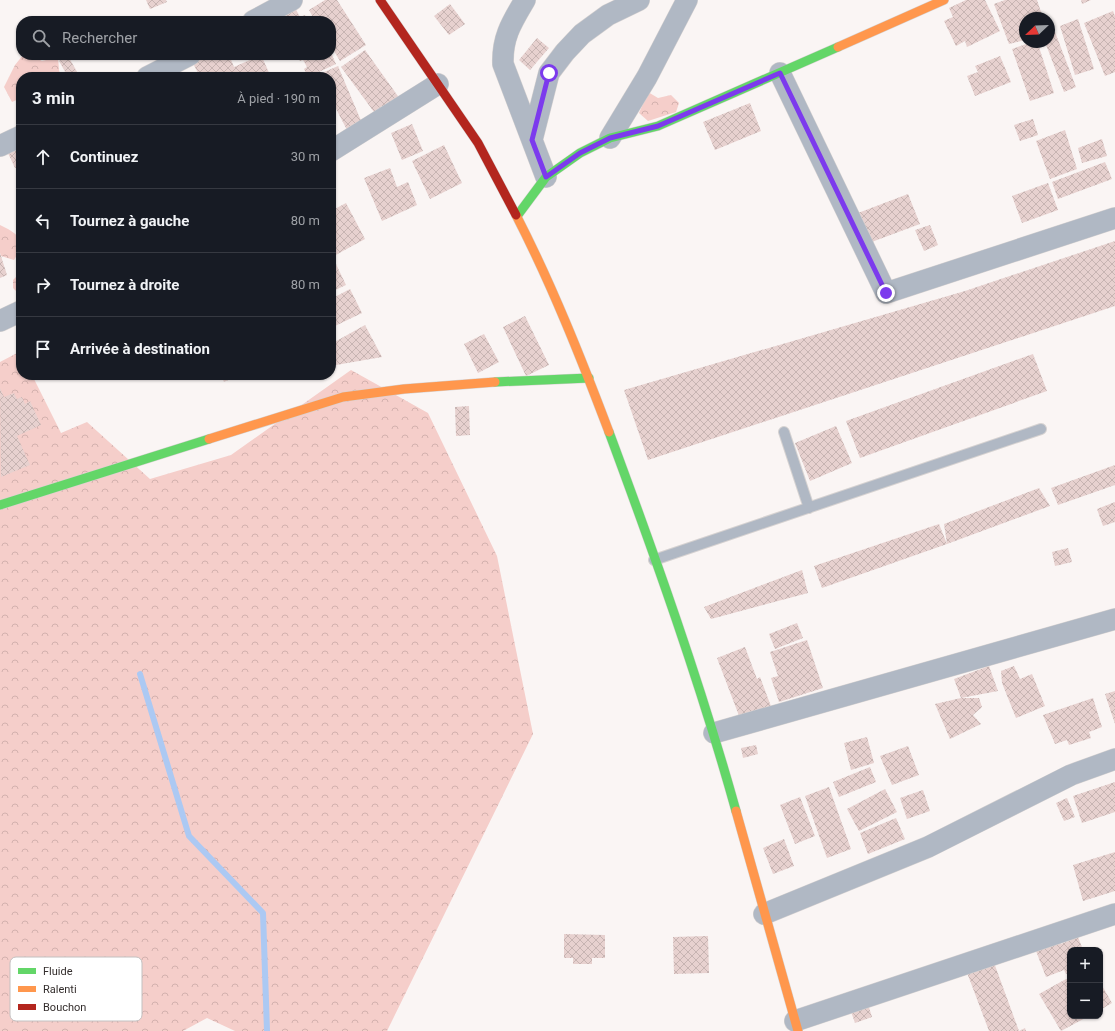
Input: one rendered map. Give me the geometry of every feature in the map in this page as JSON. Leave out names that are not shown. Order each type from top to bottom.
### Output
[{"type":"main road","points":[[380,0],[478,143],[517,216],[575,341],[640,515],[654,560],[714,733],[796,1026]]},
{"type":"main road","points":[[517,216],[546,177],[580,153],[610,138],[658,126],[944,0]]},
{"type":"main road","points":[[0,505],[342,397],[390,389],[503,381],[589,378]]},
{"type":"street","points":[[262,16],[292,0]]},
{"type":"street","points":[[526,0],[510,25],[503,48],[503,64],[546,177]]},
{"type":"street","points":[[532,140],[549,73],[564,52],[582,34],[608,15],[638,0]]},
{"type":"street","points":[[610,138],[647,78],[687,0]]},
{"type":"street","points":[[157,72],[180,60]]},
{"type":"street","points":[[780,73],[886,293],[1115,218]]},
{"type":"street","points":[[336,148],[438,84]]},
{"type":"street","points":[[0,146],[16,138]]},
{"type":"street","points":[[0,321],[16,313]]},
{"type":"street","points":[[714,733],[1115,619]]},
{"type":"street","points":[[764,914],[928,847],[1071,775],[1115,759]]},
{"type":"street","points":[[796,1026],[1115,914]]},
{"type":"lane","points":[[654,560],[1042,429]]},
{"type":"lane","points":[[784,432],[809,508]]},
{"type":"green space","points":[[19,60],[58,60],[60,72],[16,72],[16,100],[12,102],[4,87]]},
{"type":"green space","points":[[648,92],[658,98],[671,95],[679,103],[676,112],[648,121],[639,113]]},
{"type":"green space","points":[[0,225],[12,231],[16,235],[16,256],[14,260],[1,256]]},
{"type":"green space","points":[[16,277],[16,291],[13,288],[13,280]]},
{"type":"green space","points":[[16,354],[16,380],[34,380],[61,433],[87,422],[150,479],[231,455],[351,370],[428,413],[497,556],[533,734],[387,1031],[235,1031],[207,1018],[183,1031],[0,1031],[0,362]]},
{"type":"building","points":[[146,0],[166,0],[167,2],[150,9]]},
{"type":"building","points":[[325,0],[337,0],[366,45],[340,61],[336,54],[336,16],[312,16],[309,10]]},
{"type":"building","points":[[966,0],[985,0],[1000,31],[967,47],[965,41],[956,46],[944,21],[953,17],[949,8]]},
{"type":"building","points":[[1005,0],[1037,0],[1041,12],[1019,12],[1019,42],[1009,44],[994,4]]},
{"type":"building","points":[[1081,0],[1091,0],[1082,4]]},
{"type":"building","points":[[450,4],[465,24],[449,35],[434,16]]},
{"type":"building","points":[[294,6],[299,16],[276,16]]},
{"type":"building","points":[[1113,11],[1115,16],[1115,72],[1105,76],[1084,23]]},
{"type":"building","points":[[1078,19],[1094,69],[1075,75],[1060,26]]},
{"type":"building","points":[[1055,32],[1076,87],[1064,92],[1047,48],[1055,48]]},
{"type":"building","points":[[537,38],[549,48],[530,70],[519,60]]},
{"type":"building","points":[[1019,47],[1019,48],[1039,48],[1054,93],[1030,101],[1012,49]]},
{"type":"building","points":[[365,50],[400,99],[385,111],[382,106],[374,112],[341,67]]},
{"type":"building","points":[[1000,56],[1011,82],[975,96],[967,76],[978,72],[975,66]]},
{"type":"building","points":[[70,60],[77,72],[65,72],[59,61]]},
{"type":"building","points":[[200,60],[231,60],[234,67],[250,60],[263,60],[269,72],[198,72],[193,63]]},
{"type":"building","points":[[303,60],[334,60],[336,64],[319,72],[306,72],[304,69],[307,67]]},
{"type":"building","points":[[338,66],[362,123],[347,130],[336,109],[336,72],[324,72]]},
{"type":"building","points":[[750,103],[761,131],[715,150],[703,122]]},
{"type":"building","points":[[1033,119],[1038,135],[1020,141],[1014,125]]},
{"type":"building","points":[[412,124],[423,151],[402,160],[391,133]]},
{"type":"building","points":[[1065,130],[1077,169],[1050,179],[1036,141]]},
{"type":"building","points":[[1102,139],[1107,156],[1082,163],[1078,148]]},
{"type":"building","points":[[16,144],[16,168],[15,168],[6,149]]},
{"type":"building","points":[[444,145],[462,183],[430,199],[412,161]]},
{"type":"building","points":[[1105,162],[1112,179],[1058,199],[1052,182]]},
{"type":"building","points":[[390,168],[397,187],[408,182],[417,205],[382,221],[364,178]]},
{"type":"building","points":[[1048,183],[1058,210],[1022,223],[1012,196]]},
{"type":"building","points":[[908,194],[920,224],[869,243],[858,213]]},
{"type":"building","points":[[346,203],[365,239],[336,255],[336,208]]},
{"type":"building","points":[[930,225],[938,245],[924,251],[915,230]]},
{"type":"building","points":[[1115,241],[1115,306],[648,460],[624,390],[965,291]]},
{"type":"building","points":[[0,253],[7,275],[0,278]]},
{"type":"building","points":[[336,264],[346,285],[336,290]]},
{"type":"building","points":[[350,289],[362,313],[336,326],[336,296]]},
{"type":"building","points":[[525,316],[549,365],[526,376],[503,327]]},
{"type":"building","points":[[365,325],[382,357],[336,365],[336,341]]},
{"type":"building","points":[[484,334],[499,362],[478,373],[464,344]]},
{"type":"building","points":[[1033,354],[1047,391],[860,458],[846,421]]},
{"type":"building","points":[[0,388],[4,397],[14,393],[17,399],[22,397],[25,404],[30,401],[41,425],[17,436],[30,465],[1,477]]},
{"type":"building","points":[[469,406],[470,435],[456,436],[455,407]]},
{"type":"building","points":[[836,426],[852,463],[810,481],[795,443]]},
{"type":"building","points":[[1115,465],[1115,485],[1058,505],[1051,488]]},
{"type":"building","points":[[1039,488],[1050,506],[947,544],[944,524]]},
{"type":"building","points":[[1115,502],[1115,522],[1103,526],[1097,509]]},
{"type":"building","points":[[939,524],[947,544],[822,588],[814,566]]},
{"type":"building","points":[[1068,548],[1072,562],[1055,566],[1052,552]]},
{"type":"building","points":[[802,570],[808,593],[711,619],[704,607]]},
{"type":"building","points":[[797,623],[803,638],[775,649],[769,634]]},
{"type":"building","points":[[807,640],[823,688],[779,702],[771,678],[778,676],[770,652]]},
{"type":"building","points":[[745,647],[757,679],[760,677],[772,709],[741,721],[717,658]]},
{"type":"building","points":[[989,666],[998,691],[961,698],[954,679]]},
{"type":"building","points":[[1014,666],[1020,679],[1032,674],[1045,706],[1016,718],[1002,683],[1001,671]]},
{"type":"building","points":[[1115,691],[1115,724],[1105,694]]},
{"type":"building","points":[[961,698],[979,698],[982,707],[973,715],[981,724],[950,739],[935,704]]},
{"type":"building","points":[[1093,698],[1102,727],[1089,732],[1091,738],[1069,745],[1067,740],[1055,744],[1043,715]]},
{"type":"building","points":[[867,737],[874,763],[851,770],[844,743]]},
{"type":"building","points":[[756,745],[758,754],[743,758],[741,748]]},
{"type":"building","points":[[908,746],[919,775],[892,785],[880,756]]},
{"type":"building","points":[[870,767],[876,782],[839,797],[833,782]]},
{"type":"building","points":[[1115,782],[1115,812],[1082,823],[1073,796]]},
{"type":"building","points":[[829,787],[851,849],[827,858],[805,796]]},
{"type":"building","points":[[885,789],[897,812],[859,831],[847,809]]},
{"type":"building","points":[[923,790],[930,811],[907,819],[900,798]]},
{"type":"building","points":[[800,797],[815,836],[795,844],[780,805]]},
{"type":"building","points":[[1067,798],[1075,817],[1064,821],[1056,803]]},
{"type":"building","points":[[896,818],[905,839],[868,854],[860,833]]},
{"type":"building","points":[[784,839],[794,866],[773,874],[763,848]]},
{"type":"building","points":[[1115,852],[1115,891],[1083,901],[1073,865]]},
{"type":"building","points":[[564,934],[605,935],[605,958],[592,958],[592,964],[573,964],[573,958],[564,958]]},
{"type":"building","points":[[708,936],[709,973],[674,974],[673,937]]},
{"type":"building","points":[[1078,937],[1082,947],[1067,947],[1067,974],[1064,970],[1046,977],[1036,951],[1060,941],[1061,944]]},
{"type":"building","points":[[993,960],[1019,1031],[989,1031],[966,970]]},
{"type":"building","points":[[1067,979],[1067,1019],[1083,1019],[1061,1031],[1039,994]]},
{"type":"building","points":[[1103,987],[1112,1003],[1103,1008]]},
{"type":"building","points":[[867,1001],[872,1017],[855,1023],[849,1006]]},
{"type":"building","points":[[1025,1028],[1026,1031],[1019,1031]]},
{"type":"waterway","points":[[140,674],[189,836],[263,913],[267,1031]]},
{"type":"traffic: fast","points":[[517,216],[546,177],[580,153],[610,138],[658,126],[838,47]]},
{"type":"traffic: fast","points":[[495,382],[589,378]]},
{"type":"traffic: fast","points":[[609,432],[692,667],[736,811]]},
{"type":"traffic: fast","points":[[0,505],[209,439]]},
{"type":"traffic: slow","points":[[838,47],[944,0]]},
{"type":"traffic: slow","points":[[516,215],[566,322],[609,432]]},
{"type":"traffic: slow","points":[[209,439],[343,397],[404,389],[495,382]]},
{"type":"traffic: slow","points":[[736,811],[798,1031]]},
{"type":"traffic: jam","points":[[380,0],[478,143],[516,215]]},
{"type":"route","points":[[549,73],[532,140],[546,177],[580,153],[610,138],[658,126],[780,73],[886,293]]}]
